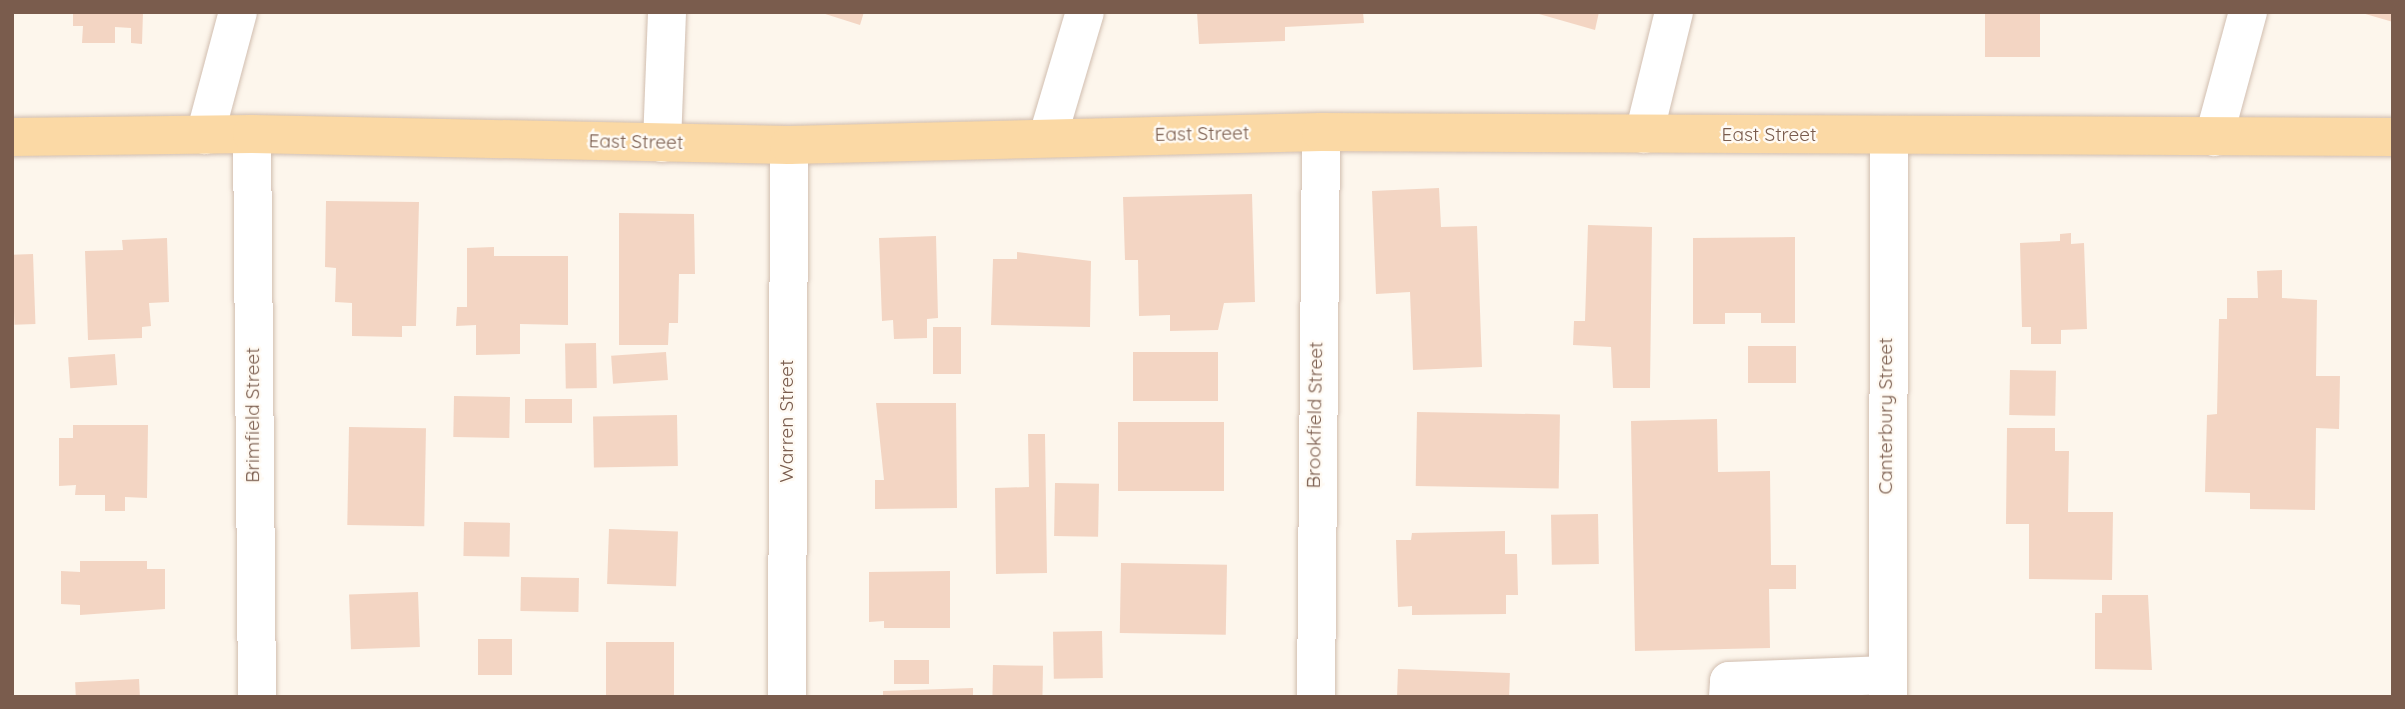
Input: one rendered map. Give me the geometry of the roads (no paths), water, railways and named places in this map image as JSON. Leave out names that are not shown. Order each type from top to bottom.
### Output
[{"type":"main road","name":"East Street","points":[[12,137],[252,134],[789,145],[1048,136],[1321,132],[2393,137]]},
{"type":"street","points":[[205,135],[238,12]]},
{"type":"street","points":[[662,143],[667,12]]},
{"type":"street","points":[[1048,136],[1085,12]]},
{"type":"street","points":[[1644,134],[1674,12]]},
{"type":"street","points":[[2214,137],[2248,12]]},
{"type":"street","name":"Brookfield Street","points":[[1315,697],[1321,132]]},
{"type":"street","name":"Brimfield Street","points":[[252,134],[257,697]]},
{"type":"street","name":"Canterbury Street","points":[[1888,686],[1889,135]]},
{"type":"street","name":"Warren Street","points":[[787,697],[789,145]]},
{"type":"street","points":[[1728,697],[1729,681],[1888,686]]}]
